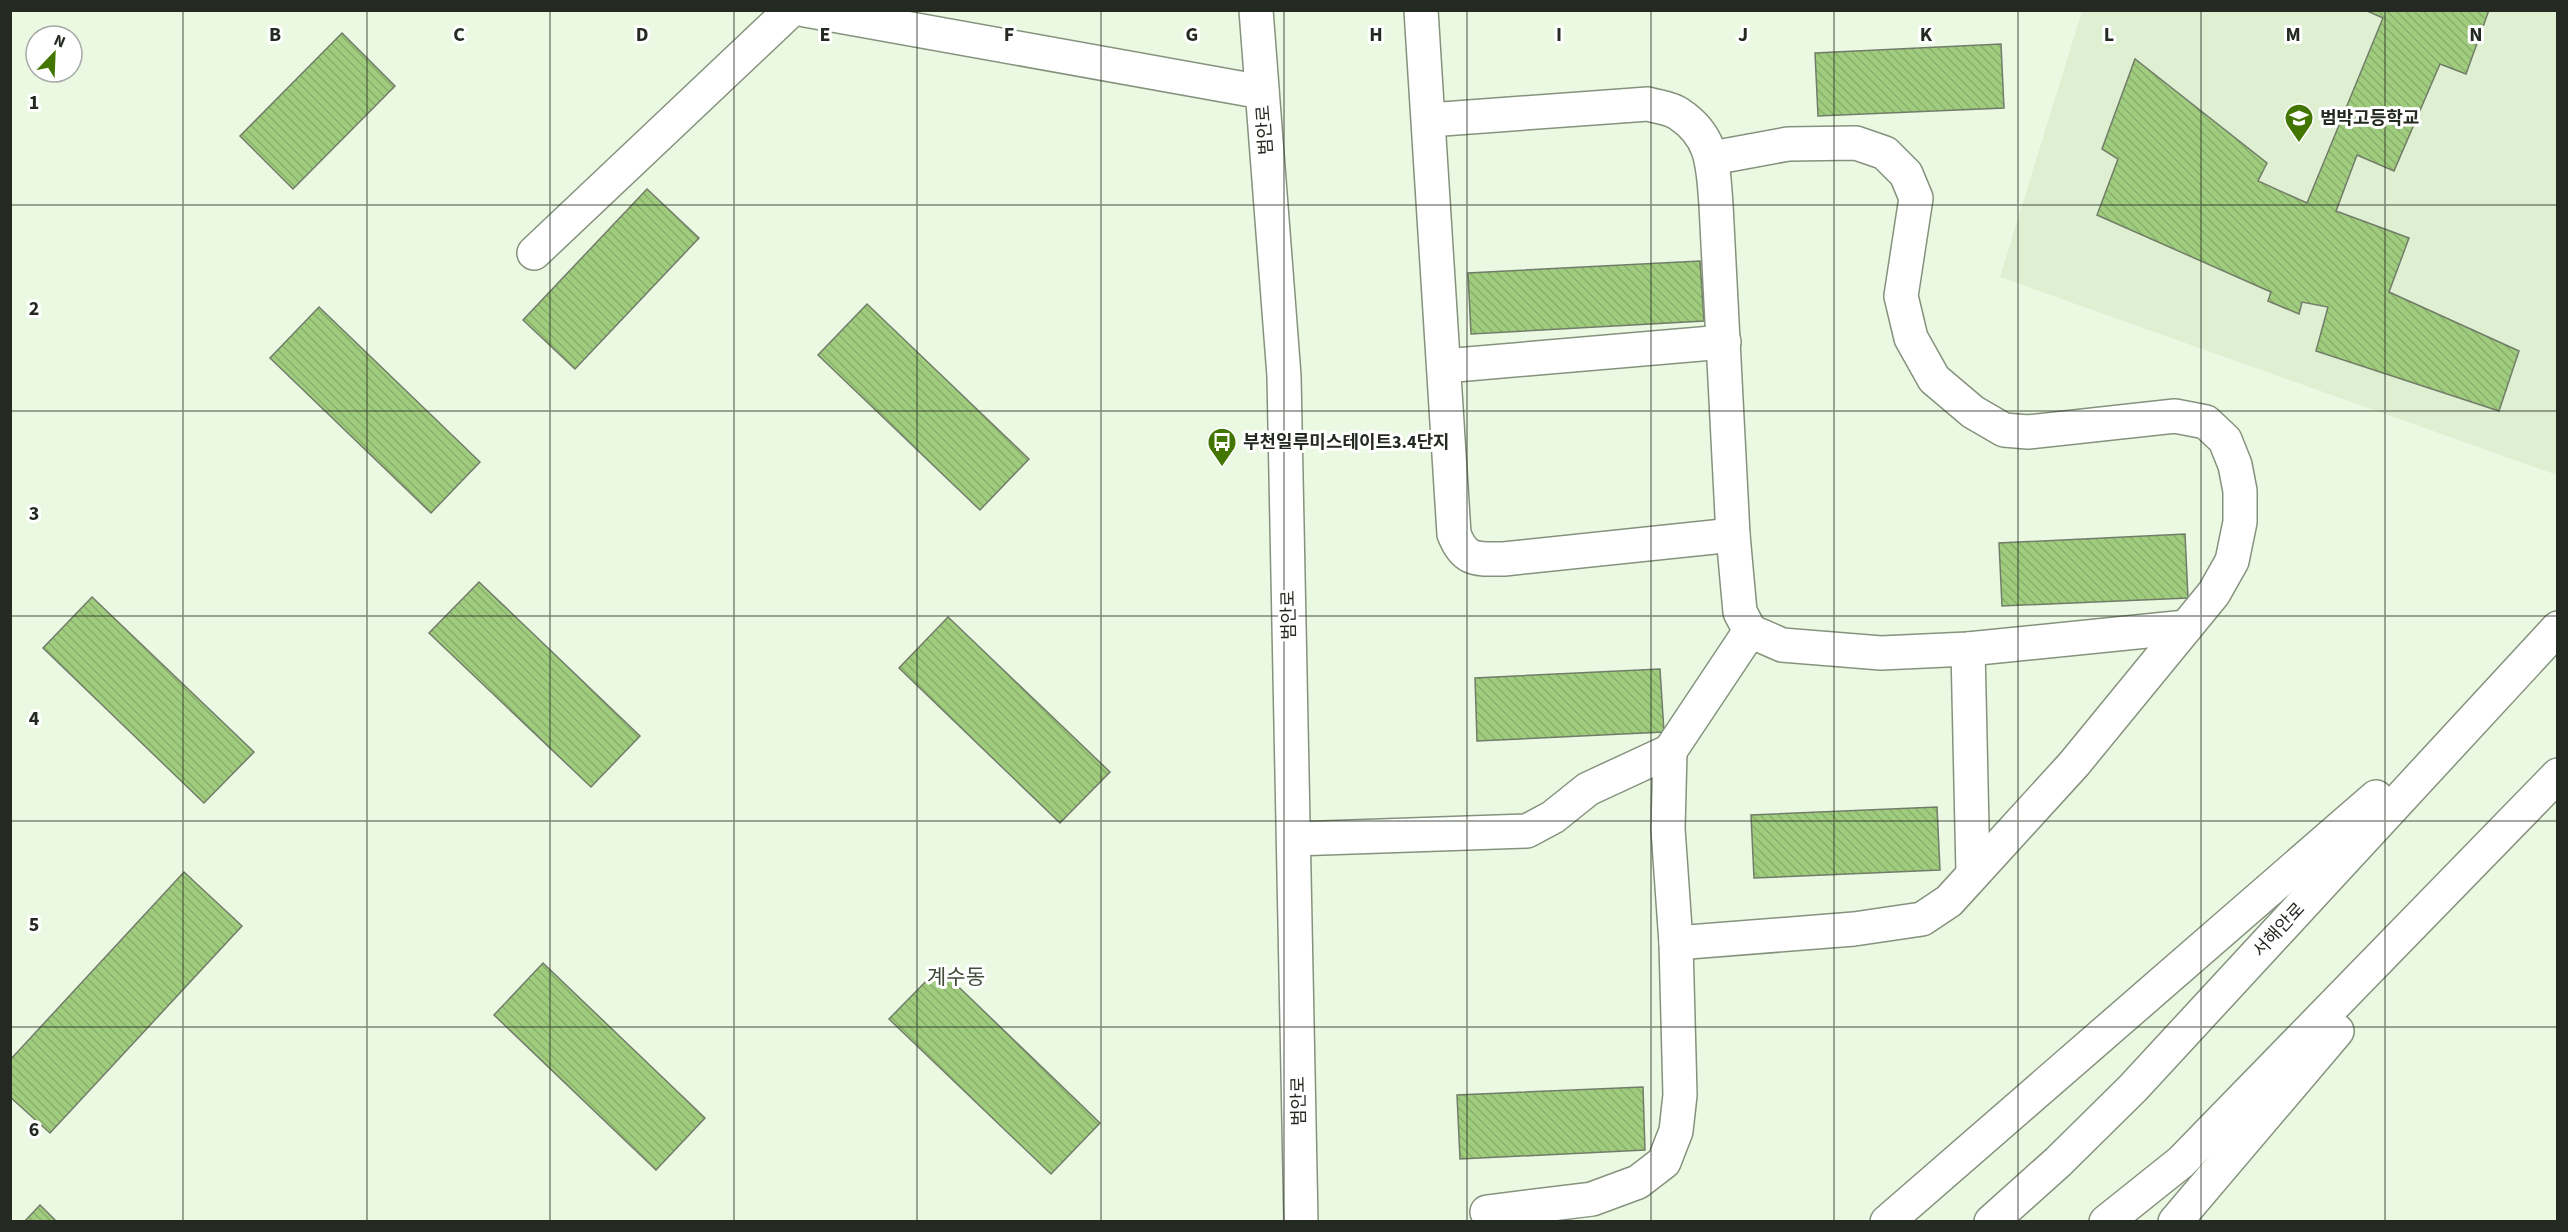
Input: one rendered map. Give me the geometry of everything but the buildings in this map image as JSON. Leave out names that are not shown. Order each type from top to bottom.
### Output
[{"type":"street","points":[[534,253],[791,10]]},
{"type":"street","points":[[805,10],[1262,92]]},
{"type":"street","name":"범안로","points":[[1257,10],[1284,376],[1301,1221]]},
{"type":"street","points":[[1421,10],[1454,534],[1460,549],[1475,558],[1504,559],[1733,536]]},
{"type":"street","points":[[1429,120],[1648,104],[1678,113],[1704,138],[1712,158],[1733,536],[1740,612],[1750,631],[1782,645],[1881,653],[1968,649],[2186,627]]},
{"type":"street","points":[[1676,943],[1854,929],[1922,919],[1949,901],[2074,764],[2214,593],[2232,561],[2240,522],[2240,491],[2235,465],[2225,440],[2206,422],[2175,416],[2028,432],[2004,430],[1973,412],[1934,379],[1911,338],[1901,296],[1916,198],[1905,174],[1886,153],[1856,144],[1788,144],[1712,158]]},
{"type":"street","points":[[1444,366],[1724,342]]},
{"type":"street","name":"서해안로","points":[[1991,1221],[2058,1162],[2133,1088],[2558,628]]},
{"type":"street","points":[[1294,839],[1527,831],[1553,817],[1588,789],[1670,751],[1750,631]]},
{"type":"street","points":[[1968,649],[1973,874]]},
{"type":"street","points":[[1887,1221],[2498,691]]},
{"type":"street","points":[[1487,1212],[1592,1199],[1638,1182],[1664,1162],[1676,1131],[1680,1095],[1676,943],[1668,829],[1670,751]]},
{"type":"street","points":[[2106,1221],[2181,1162],[2558,776]]},
{"type":"street","points":[[2175,1221],[2394,963],[2558,776]]},
{"type":"shaded area","name":"범박고등학교","points":[[2082,11],[2557,11],[2557,475],[2000,277]]},
{"type":"place","name":"범박고등학교","points":[[2299,144]]},
{"type":"place","name":"부천일루미스테이트3.4단지","points":[[1222,468]]},
{"type":"district","name":"계수동","points":[[956,977]]}]
